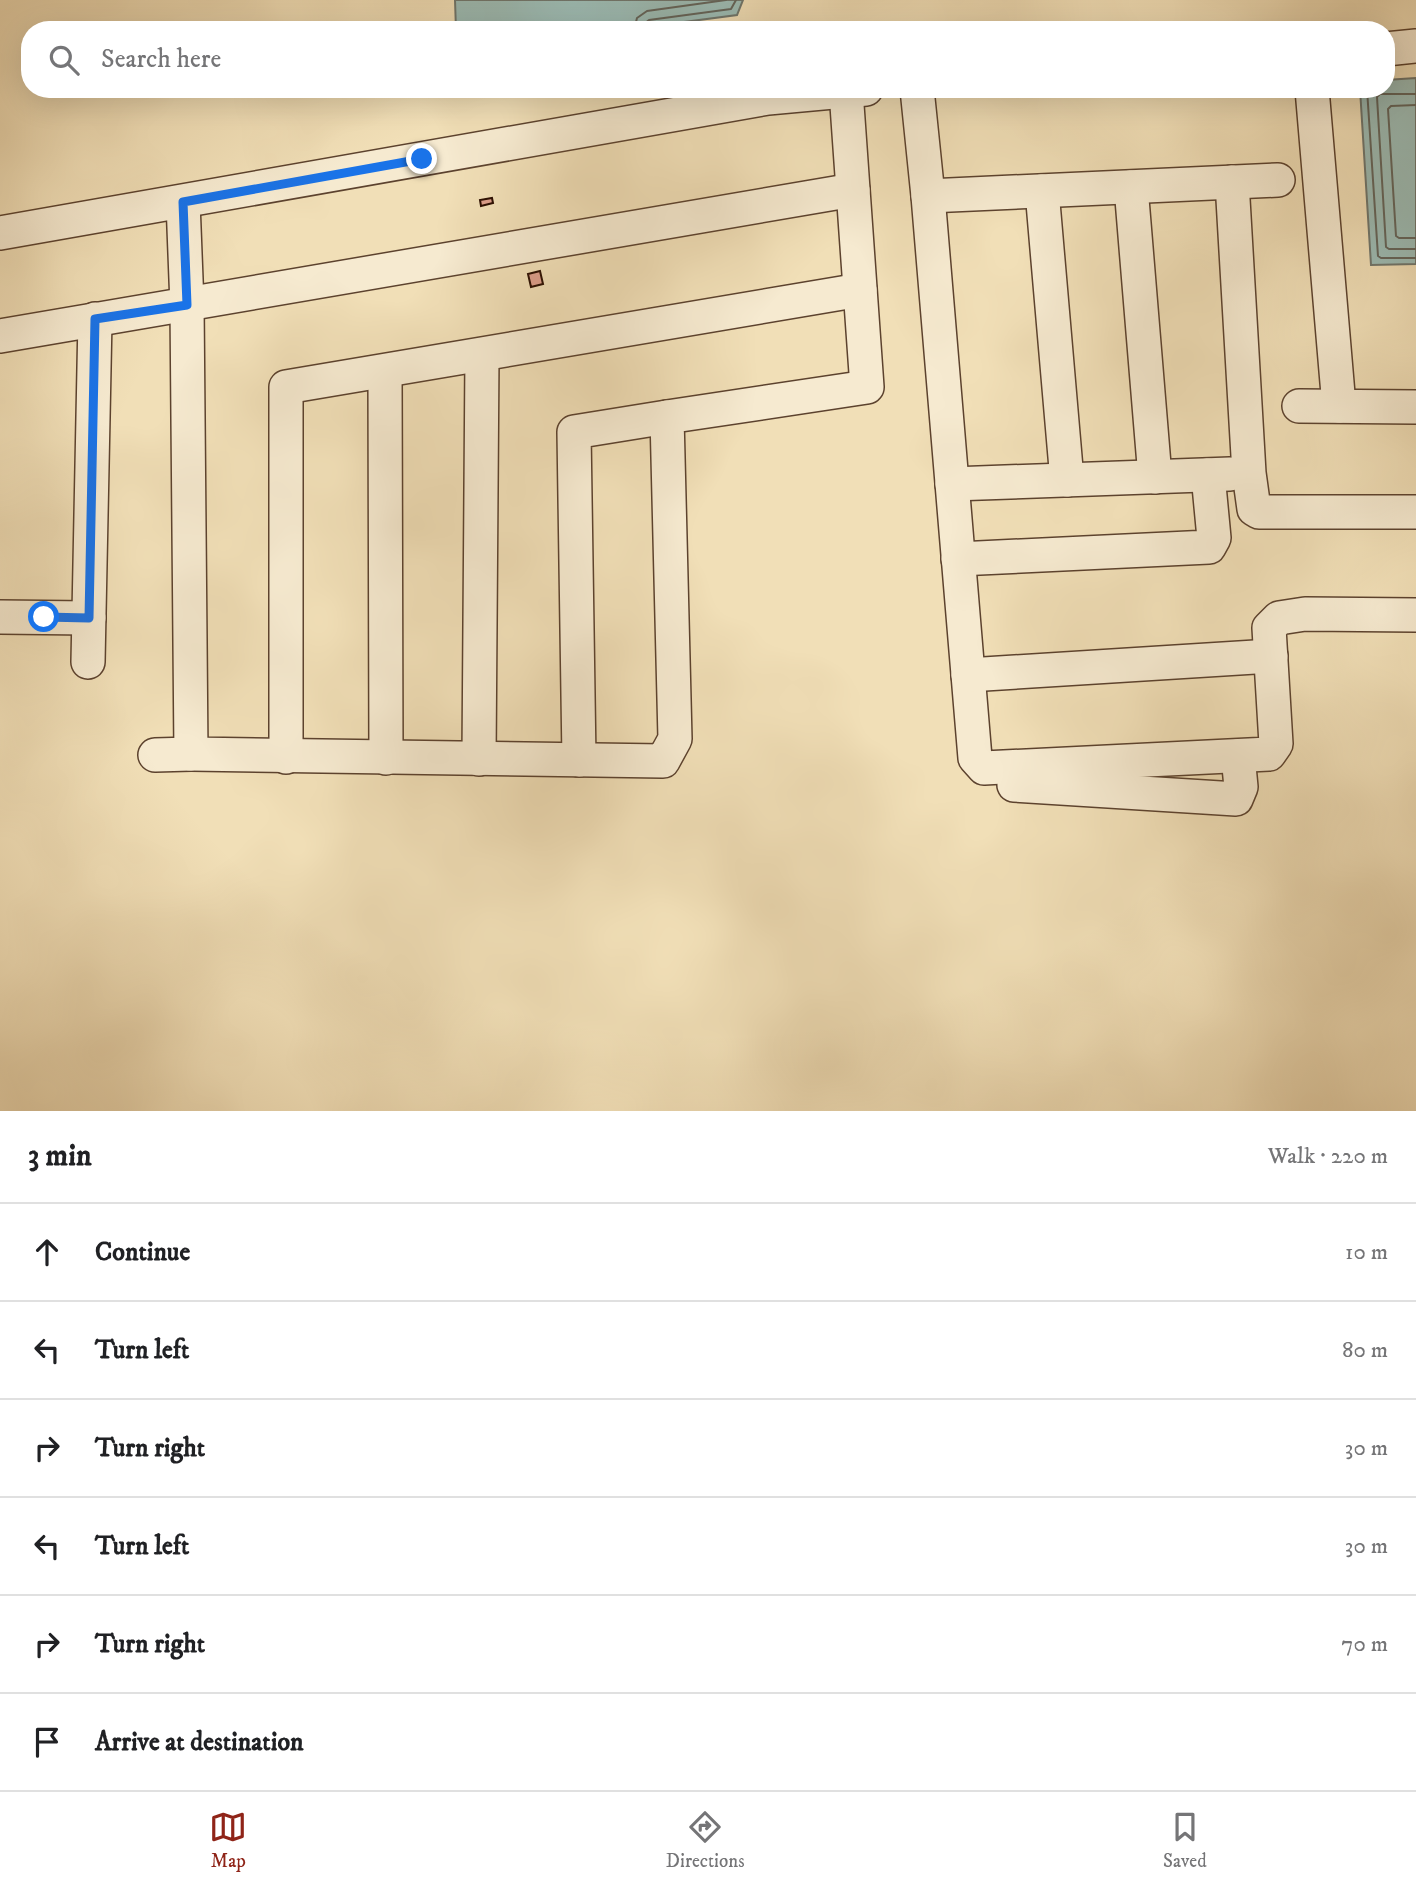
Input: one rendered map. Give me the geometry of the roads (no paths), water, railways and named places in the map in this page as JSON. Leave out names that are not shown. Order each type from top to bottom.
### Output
[{"type":"street","points":[[1395,47],[1416,46]]},
{"type":"street","points":[[0,233],[768,98]]},
{"type":"street","points":[[579,760],[574,432],[867,387],[853,190],[856,98]]},
{"type":"street","points":[[918,98],[975,758],[984,768],[1269,754],[1276,744],[1269,628],[1279,618],[1305,614],[1416,615]]},
{"type":"street","points":[[1313,98],[1339,406]]},
{"type":"street","points":[[928,196],[1278,180]]},
{"type":"street","points":[[1233,182],[1249,473],[1254,509],[1259,512],[1416,512]]},
{"type":"street","points":[[1131,187],[1155,477]]},
{"type":"street","points":[[0,336],[853,190]]},
{"type":"street","points":[[1041,191],[1067,480]]},
{"type":"street","points":[[183,202],[187,305],[191,754]]},
{"type":"street","points":[[286,757],[286,387],[860,290]]},
{"type":"street","points":[[88,662],[95,319]]},
{"type":"street","points":[[479,759],[482,355]]},
{"type":"street","points":[[385,372],[386,758]]},
{"type":"street","points":[[1299,406],[1416,407]]},
{"type":"street","points":[[155,755],[663,761],[675,739],[667,417]]},
{"type":"street","points":[[952,484],[1249,473]]},
{"type":"street","points":[[958,559],[1209,547],[1214,538],[1208,475]]},
{"type":"street","points":[[0,617],[89,618]]},
{"type":"street","points":[[968,675],[1271,656]]},
{"type":"water","points":[[455,0],[743,0],[737,15],[691,21],[456,21]]},
{"type":"water","points":[[1416,78],[1416,264],[1371,265],[1361,98],[1395,98],[1395,79]]}]
